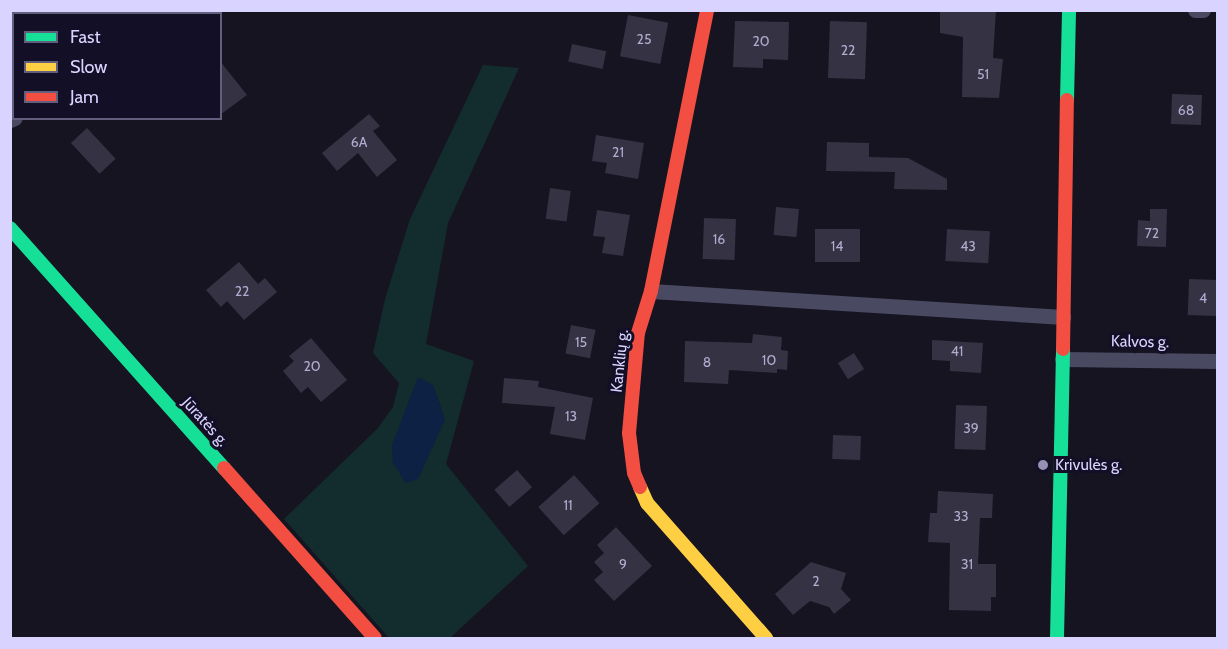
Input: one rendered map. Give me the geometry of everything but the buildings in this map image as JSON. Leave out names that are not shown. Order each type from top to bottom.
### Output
[{"type":"street","name":"Kanklių g.","points":[[707,10],[651,291],[638,333],[629,433],[634,473],[647,503],[766,639]]},
{"type":"street","points":[[1057,639],[1069,10]]},
{"type":"street","points":[[1195,10],[1203,10]]},
{"type":"street","name":"Jūratės g.","points":[[10,228],[375,639]]},
{"type":"street","points":[[651,291],[1063,317]]},
{"type":"street","name":"Kalvos g.","points":[[1062,359],[1218,361]]},
{"type":"green space","points":[[483,65],[519,68],[448,223],[426,344],[474,361],[446,464],[528,566],[450,638],[389,638],[284,519],[378,428],[393,407],[399,383],[373,353],[385,299],[410,219]],"holes":[[[433,385],[445,420],[392,445],[397,433]]]},
{"type":"water","points":[[418,377],[433,385],[445,420],[418,479],[406,483],[393,463],[392,445]]},
{"type":"traffic: fast","points":[[1067,100],[1069,10]]},
{"type":"traffic: fast","points":[[10,228],[224,468]]},
{"type":"traffic: fast","points":[[1057,638],[1063,349]]},
{"type":"traffic: slow","points":[[640,487],[647,503],[766,638]]},
{"type":"traffic: jam","points":[[640,487],[634,473],[629,433],[638,333],[651,291],[707,10]]},
{"type":"traffic: jam","points":[[1063,349],[1067,100]]},
{"type":"traffic: jam","points":[[224,468],[375,638]]},
{"type":"place","name":"Krivulės g.","points":[[1043,465]]}]
